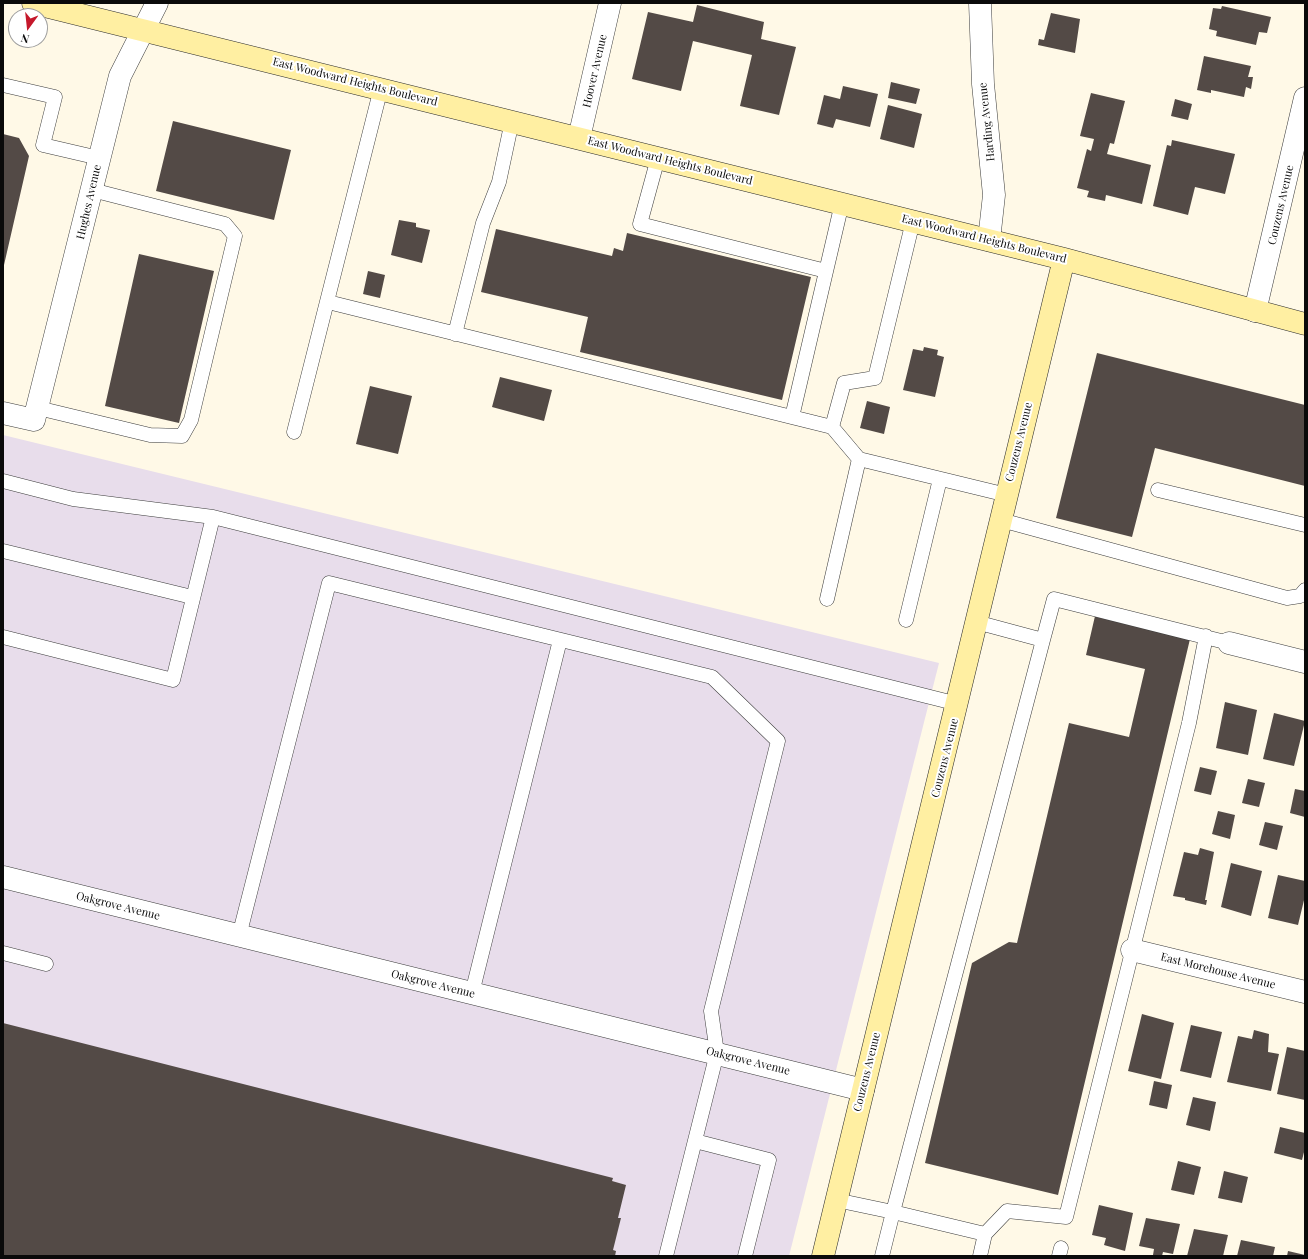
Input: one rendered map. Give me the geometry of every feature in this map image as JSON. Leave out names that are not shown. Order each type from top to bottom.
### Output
[{"type":"street","name":"East Woodward Heights Boulevard","points":[[33,3],[382,88],[1064,258],[1305,324]]},
{"type":"street","name":"Hughes Avenue","points":[[38,408],[120,76],[158,3]]},
{"type":"street","name":"Hoover Avenue","points":[[579,138],[610,3]]},
{"type":"street","name":"Harding Avenue","points":[[980,3],[983,84],[994,195],[989,240]]},
{"type":"street","name":"Couzens Avenue","points":[[1255,311],[1305,98]]},
{"type":"street","name":"Couzens Avenue","points":[[823,1256],[958,704],[976,622],[1064,258]]},
{"type":"street","points":[[3,413],[34,420],[38,408]]},
{"type":"street","points":[[1229,643],[1305,662]]},
{"type":"street","name":"Oakgrove Avenue","points":[[3,877],[863,1090]]},
{"type":"street","name":"East Morehouse Avenue","points":[[1132,950],[1305,992]]},
{"type":"lane","points":[[3,85],[55,97],[43,145],[99,158]]},
{"type":"lane","points":[[294,432],[382,88]]},
{"type":"lane","points":[[455,334],[484,223],[501,176],[512,121]]},
{"type":"lane","points":[[658,158],[640,224],[826,270]]},
{"type":"lane","points":[[38,408],[150,435],[182,436],[191,420],[235,236],[225,224],[92,190]]},
{"type":"lane","points":[[792,417],[842,203]]},
{"type":"lane","points":[[832,427],[844,383],[875,378],[913,221]]},
{"type":"lane","points":[[328,302],[832,427],[859,459],[1007,495]]},
{"type":"lane","points":[[827,599],[859,459]]},
{"type":"lane","points":[[906,620],[940,479]]},
{"type":"lane","points":[[3,481],[73,499],[213,517],[958,704]]},
{"type":"lane","points":[[1158,490],[1305,526]]},
{"type":"lane","points":[[3,637],[173,680],[192,597],[213,517]]},
{"type":"lane","points":[[1001,520],[1287,598],[1300,596],[1305,590]]},
{"type":"lane","points":[[3,551],[192,597]]},
{"type":"lane","points":[[239,936],[329,583],[712,677],[778,741],[711,1011],[717,1053],[666,1256]]},
{"type":"lane","points":[[882,1256],[892,1212],[1054,599],[1229,643]]},
{"type":"lane","points":[[976,622],[1043,640]]},
{"type":"lane","points":[[980,1256],[984,1234],[1007,1211],[1066,1217],[1189,722],[1206,636]]},
{"type":"lane","points":[[472,993],[560,640]]},
{"type":"lane","points":[[3,953],[46,964]]},
{"type":"lane","points":[[695,1141],[769,1160],[744,1256]]},
{"type":"lane","points":[[836,1200],[984,1234]]},
{"type":"shaded area","points":[[3,435],[939,663],[789,1256],[3,1256]]},
{"type":"building","points":[[697,5],[764,22],[761,39],[796,47],[779,115],[740,106],[752,55],[693,41],[681,91],[632,79],[648,12],[693,22]]},
{"type":"building","points":[[1222,6],[1271,17],[1267,33],[1259,32],[1256,45],[1216,36],[1217,31],[1209,29],[1213,8],[1221,9]]},
{"type":"building","points":[[1051,13],[1080,19],[1075,53],[1038,45],[1039,39],[1044,40]]},
{"type":"building","points":[[1204,56],[1251,66],[1248,77],[1253,77],[1251,89],[1246,87],[1244,97],[1211,90],[1211,93],[1197,90]]},
{"type":"building","points":[[891,82],[920,89],[916,104],[888,98]]},
{"type":"building","points":[[843,86],[878,94],[870,127],[836,119],[833,128],[817,124],[824,95],[840,99]]},
{"type":"building","points":[[1091,93],[1125,101],[1114,144],[1110,143],[1107,154],[1151,165],[1142,204],[1106,195],[1105,201],[1087,197],[1089,191],[1077,188],[1087,149],[1091,151],[1094,139],[1080,136]]},
{"type":"building","points":[[1175,99],[1192,104],[1188,120],[1171,116]]},
{"type":"building","points":[[888,105],[922,114],[914,148],[880,139]]},
{"type":"building","points":[[173,121],[291,150],[274,220],[156,191]]},
{"type":"building","points":[[3,134],[19,138],[29,156],[4,265]]},
{"type":"building","points":[[1172,140],[1235,154],[1225,194],[1195,187],[1188,215],[1153,206],[1167,145],[1171,146]]},
{"type":"building","points":[[399,220],[416,223],[416,227],[430,230],[422,263],[391,255]]},
{"type":"building","points":[[496,229],[612,256],[614,248],[623,251],[627,233],[811,277],[782,400],[580,352],[588,317],[481,292]]},
{"type":"building","points":[[139,254],[214,271],[179,423],[105,406]]},
{"type":"building","points":[[368,271],[385,275],[380,298],[363,294]]},
{"type":"building","points":[[924,347],[938,350],[937,355],[944,357],[935,397],[903,390],[913,349],[923,351]]},
{"type":"building","points":[[1097,353],[1305,405],[1305,486],[1155,448],[1132,537],[1056,518]]},
{"type":"building","points":[[500,377],[552,390],[544,421],[492,407]]},
{"type":"building","points":[[370,386],[412,396],[398,454],[356,444]]},
{"type":"building","points":[[867,401],[890,407],[884,434],[860,428]]},
{"type":"building","points":[[1095,616],[1190,639],[1058,1195],[925,1163],[972,963],[1009,942],[1017,943],[1069,723],[1129,737],[1145,669],[1086,655]]},
{"type":"building","points":[[1225,702],[1257,710],[1248,755],[1216,748]]},
{"type":"building","points":[[1274,713],[1305,721],[1294,766],[1263,759]]},
{"type":"building","points":[[1200,767],[1217,771],[1211,795],[1194,791]]},
{"type":"building","points":[[1248,779],[1265,783],[1259,807],[1242,803]]},
{"type":"building","points":[[1295,789],[1305,791],[1305,817],[1290,813]]},
{"type":"building","points":[[1218,811],[1235,815],[1230,839],[1212,834]]},
{"type":"building","points":[[1265,822],[1283,826],[1277,850],[1259,845]]},
{"type":"building","points":[[1200,848],[1214,852],[1205,900],[1207,900],[1206,905],[1185,900],[1185,898],[1173,896],[1184,852],[1198,855]]},
{"type":"building","points":[[1231,863],[1262,871],[1251,916],[1221,907]]},
{"type":"building","points":[[1278,875],[1305,881],[1305,896],[1298,925],[1268,918]]},
{"type":"building","points":[[1142,1014],[1174,1023],[1161,1079],[1128,1071]]},
{"type":"building","points":[[3,1023],[613,1178],[612,1181],[626,1185],[618,1218],[621,1218],[613,1250],[616,1251],[615,1256],[3,1256]]},
{"type":"building","points":[[1191,1025],[1222,1032],[1211,1078],[1180,1071]]},
{"type":"building","points":[[1254,1030],[1269,1034],[1268,1052],[1279,1054],[1271,1091],[1227,1082],[1238,1036],[1252,1039]]},
{"type":"building","points":[[1287,1047],[1305,1051],[1305,1100],[1277,1094]]},
{"type":"building","points":[[1154,1081],[1172,1085],[1167,1109],[1149,1105]]},
{"type":"building","points":[[1193,1097],[1216,1102],[1210,1131],[1186,1125]]},
{"type":"building","points":[[1280,1127],[1305,1133],[1305,1148],[1302,1160],[1274,1153]]},
{"type":"building","points":[[1178,1161],[1201,1167],[1194,1195],[1171,1190]]},
{"type":"building","points":[[1224,1171],[1248,1177],[1242,1203],[1218,1198]]},
{"type":"building","points":[[1099,1205],[1133,1213],[1125,1251],[1104,1245],[1106,1238],[1092,1235]]},
{"type":"building","points":[[1146,1218],[1180,1224],[1173,1254],[1163,1252],[1162,1256],[1153,1255],[1154,1249],[1139,1246]]},
{"type":"building","points":[[1194,1229],[1228,1235],[1223,1256],[1187,1256]]},
{"type":"building","points":[[1241,1240],[1275,1247],[1273,1256],[1237,1256]]},
{"type":"building","points":[[1288,1251],[1305,1255],[1305,1256],[1287,1256]]}]
